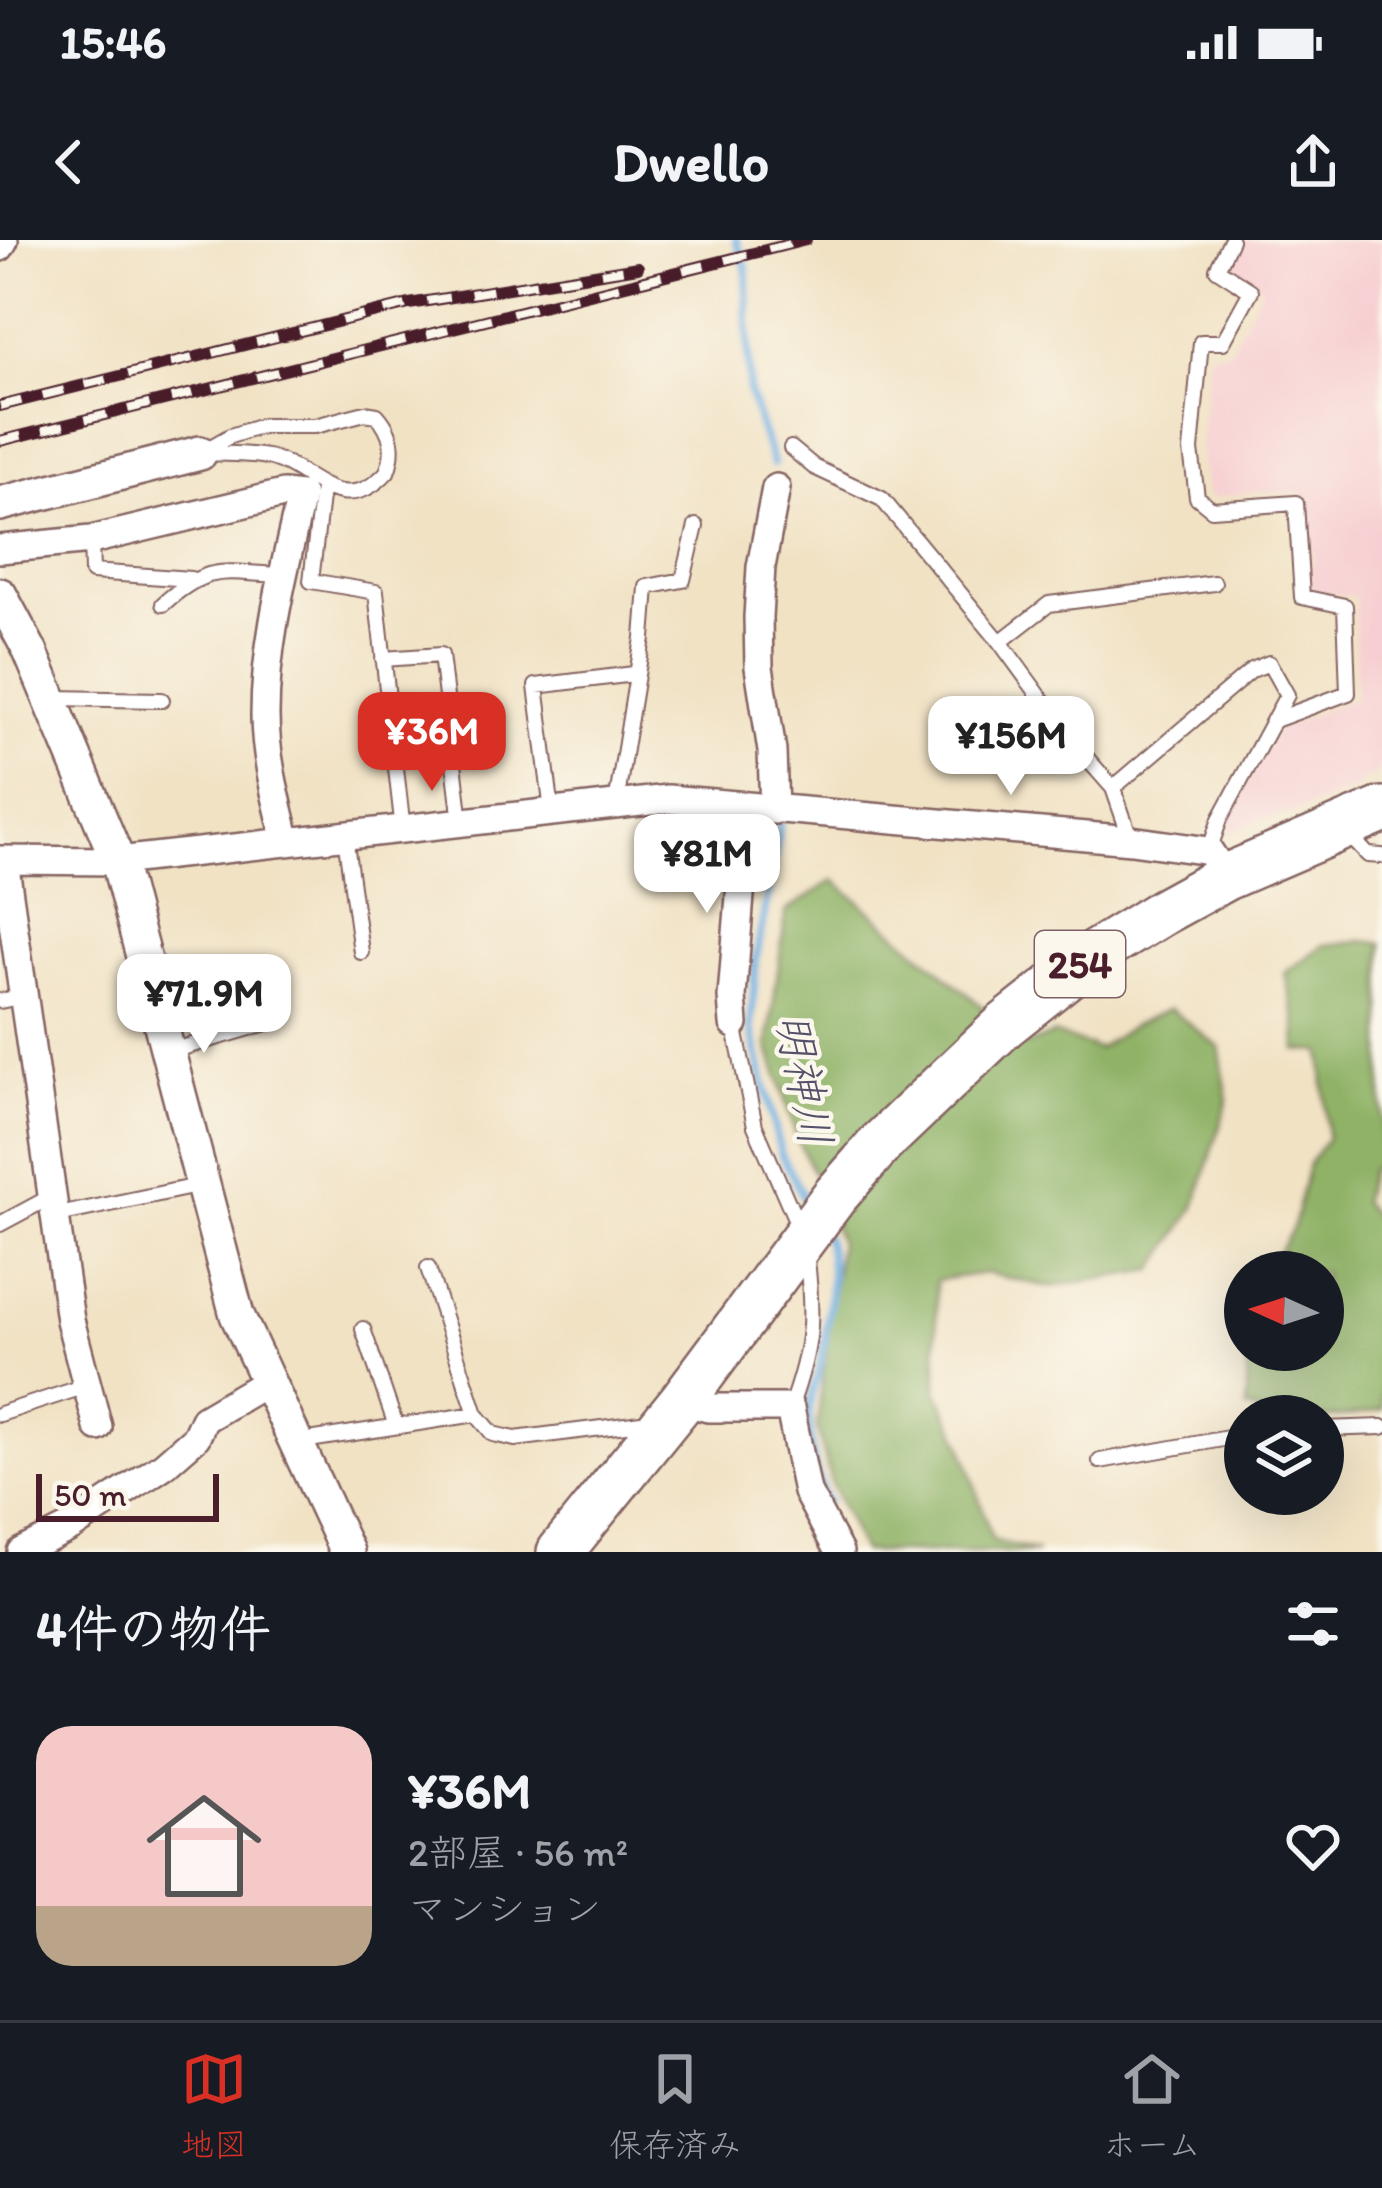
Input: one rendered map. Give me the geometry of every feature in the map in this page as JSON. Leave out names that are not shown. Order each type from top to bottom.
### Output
[{"type":"highway","name":"254","points":[[560,1552],[805,1241],[834,1197],[931,1094],[1049,987],[1217,864],[1361,818]]},
{"type":"street","points":[[0,504],[200,453]]},
{"type":"street","points":[[734,1024],[732,997],[772,752],[759,667],[758,616],[761,567],[776,488]]},
{"type":"street","points":[[0,549],[91,541],[283,494],[301,496],[274,620],[265,716],[287,842]]},
{"type":"street","points":[[0,595],[50,698],[118,861],[237,1315],[347,1552]]},
{"type":"street","points":[[98,1427],[70,1320],[56,1205],[12,999],[2,860],[118,861],[668,799],[1131,840],[1217,864]]},
{"type":"street","points":[[21,1552],[75,1539],[196,1437],[204,1419],[268,1382]]},
{"type":"street","points":[[673,1410],[790,1408],[807,1492],[839,1552]]},
{"type":"lane","points":[[1231,240],[1217,269],[1251,291],[1223,342],[1201,342],[1191,450],[1197,497],[1212,509],[1296,502],[1302,597],[1345,605],[1348,694],[1275,721]]},
{"type":"lane","points":[[365,413],[377,415],[388,428],[393,451],[387,472],[362,489],[322,489],[270,457],[200,453],[230,436],[262,426],[315,426],[365,413]]},
{"type":"lane","points":[[790,448],[814,467],[882,499],[1113,788],[1131,840]]},
{"type":"lane","points":[[322,489],[310,581],[376,592],[403,830]]},
{"type":"lane","points":[[616,804],[647,587],[683,580],[696,526]]},
{"type":"lane","points":[[91,541],[92,572],[191,579],[214,572],[283,575]]},
{"type":"lane","points":[[164,604],[191,579]]},
{"type":"lane","points":[[1000,642],[1049,604],[1214,583]]},
{"type":"lane","points":[[383,659],[441,655],[461,823]]},
{"type":"lane","points":[[1113,788],[1252,670],[1268,664],[1287,695],[1220,819],[1217,864]]},
{"type":"lane","points":[[552,811],[536,686],[634,674]]},
{"type":"lane","points":[[50,698],[162,700]]},
{"type":"lane","points":[[1361,818],[1368,855],[1382,856]]},
{"type":"lane","points":[[345,836],[362,952]]},
{"type":"lane","points":[[168,1052],[284,1018]]},
{"type":"lane","points":[[734,1024],[755,1126],[805,1241],[813,1309],[809,1354],[790,1408]]},
{"type":"lane","points":[[0,1224],[56,1205],[202,1185]]},
{"type":"lane","points":[[428,1268],[476,1414],[493,1434],[514,1439],[673,1410]]},
{"type":"lane","points":[[363,1329],[396,1426]]},
{"type":"lane","points":[[0,1414],[86,1386]]},
{"type":"lane","points":[[296,1442],[476,1414]]},
{"type":"lane","points":[[1344,1428],[1382,1427]]},
{"type":"lane","points":[[1100,1461],[1224,1439]]},
{"type":"shaded area","points":[[1240,240],[1382,240],[1382,772],[1362,780],[1357,789],[1230,832],[1229,818],[1277,730],[1355,698],[1355,596],[1320,593],[1311,587],[1314,558],[1303,494],[1258,491],[1214,498],[1206,492],[1200,447],[1208,357],[1214,350],[1229,352],[1262,286],[1230,264]]},
{"type":"green space","points":[[834,880],[1027,1045],[1054,1034],[1098,1049],[1133,1025],[1170,1009],[1219,1047],[1228,1100],[1195,1207],[1154,1270],[1049,1287],[986,1273],[936,1280],[937,1391],[961,1441],[992,1540],[1038,1552],[862,1552],[831,1483],[817,1427],[839,1243],[820,1186],[798,1142],[768,1045],[786,911]]},
{"type":"green space","points":[[1382,943],[1382,1159],[1370,1170],[1361,1202],[1382,1225],[1382,1410],[1344,1416],[1344,1395],[1247,1395],[1248,1371],[1344,1371],[1344,1251],[1279,1251],[1293,1228],[1308,1165],[1327,1138],[1322,1052],[1297,1050],[1296,1020],[1285,973],[1324,945]]},
{"type":"waterway","name":"明神川","points":[[736,240],[747,269],[749,392],[773,464]]},
{"type":"waterway","name":"明神川","points":[[781,818],[756,959],[751,1027],[781,1154],[808,1206]]},
{"type":"waterway","name":"明神川","points":[[824,1235],[831,1263],[830,1298],[809,1421],[816,1470],[827,1502]]},
{"type":"railway","points":[[0,441],[806,240]]},
{"type":"railway","points":[[0,406],[409,304],[638,267]]}]
